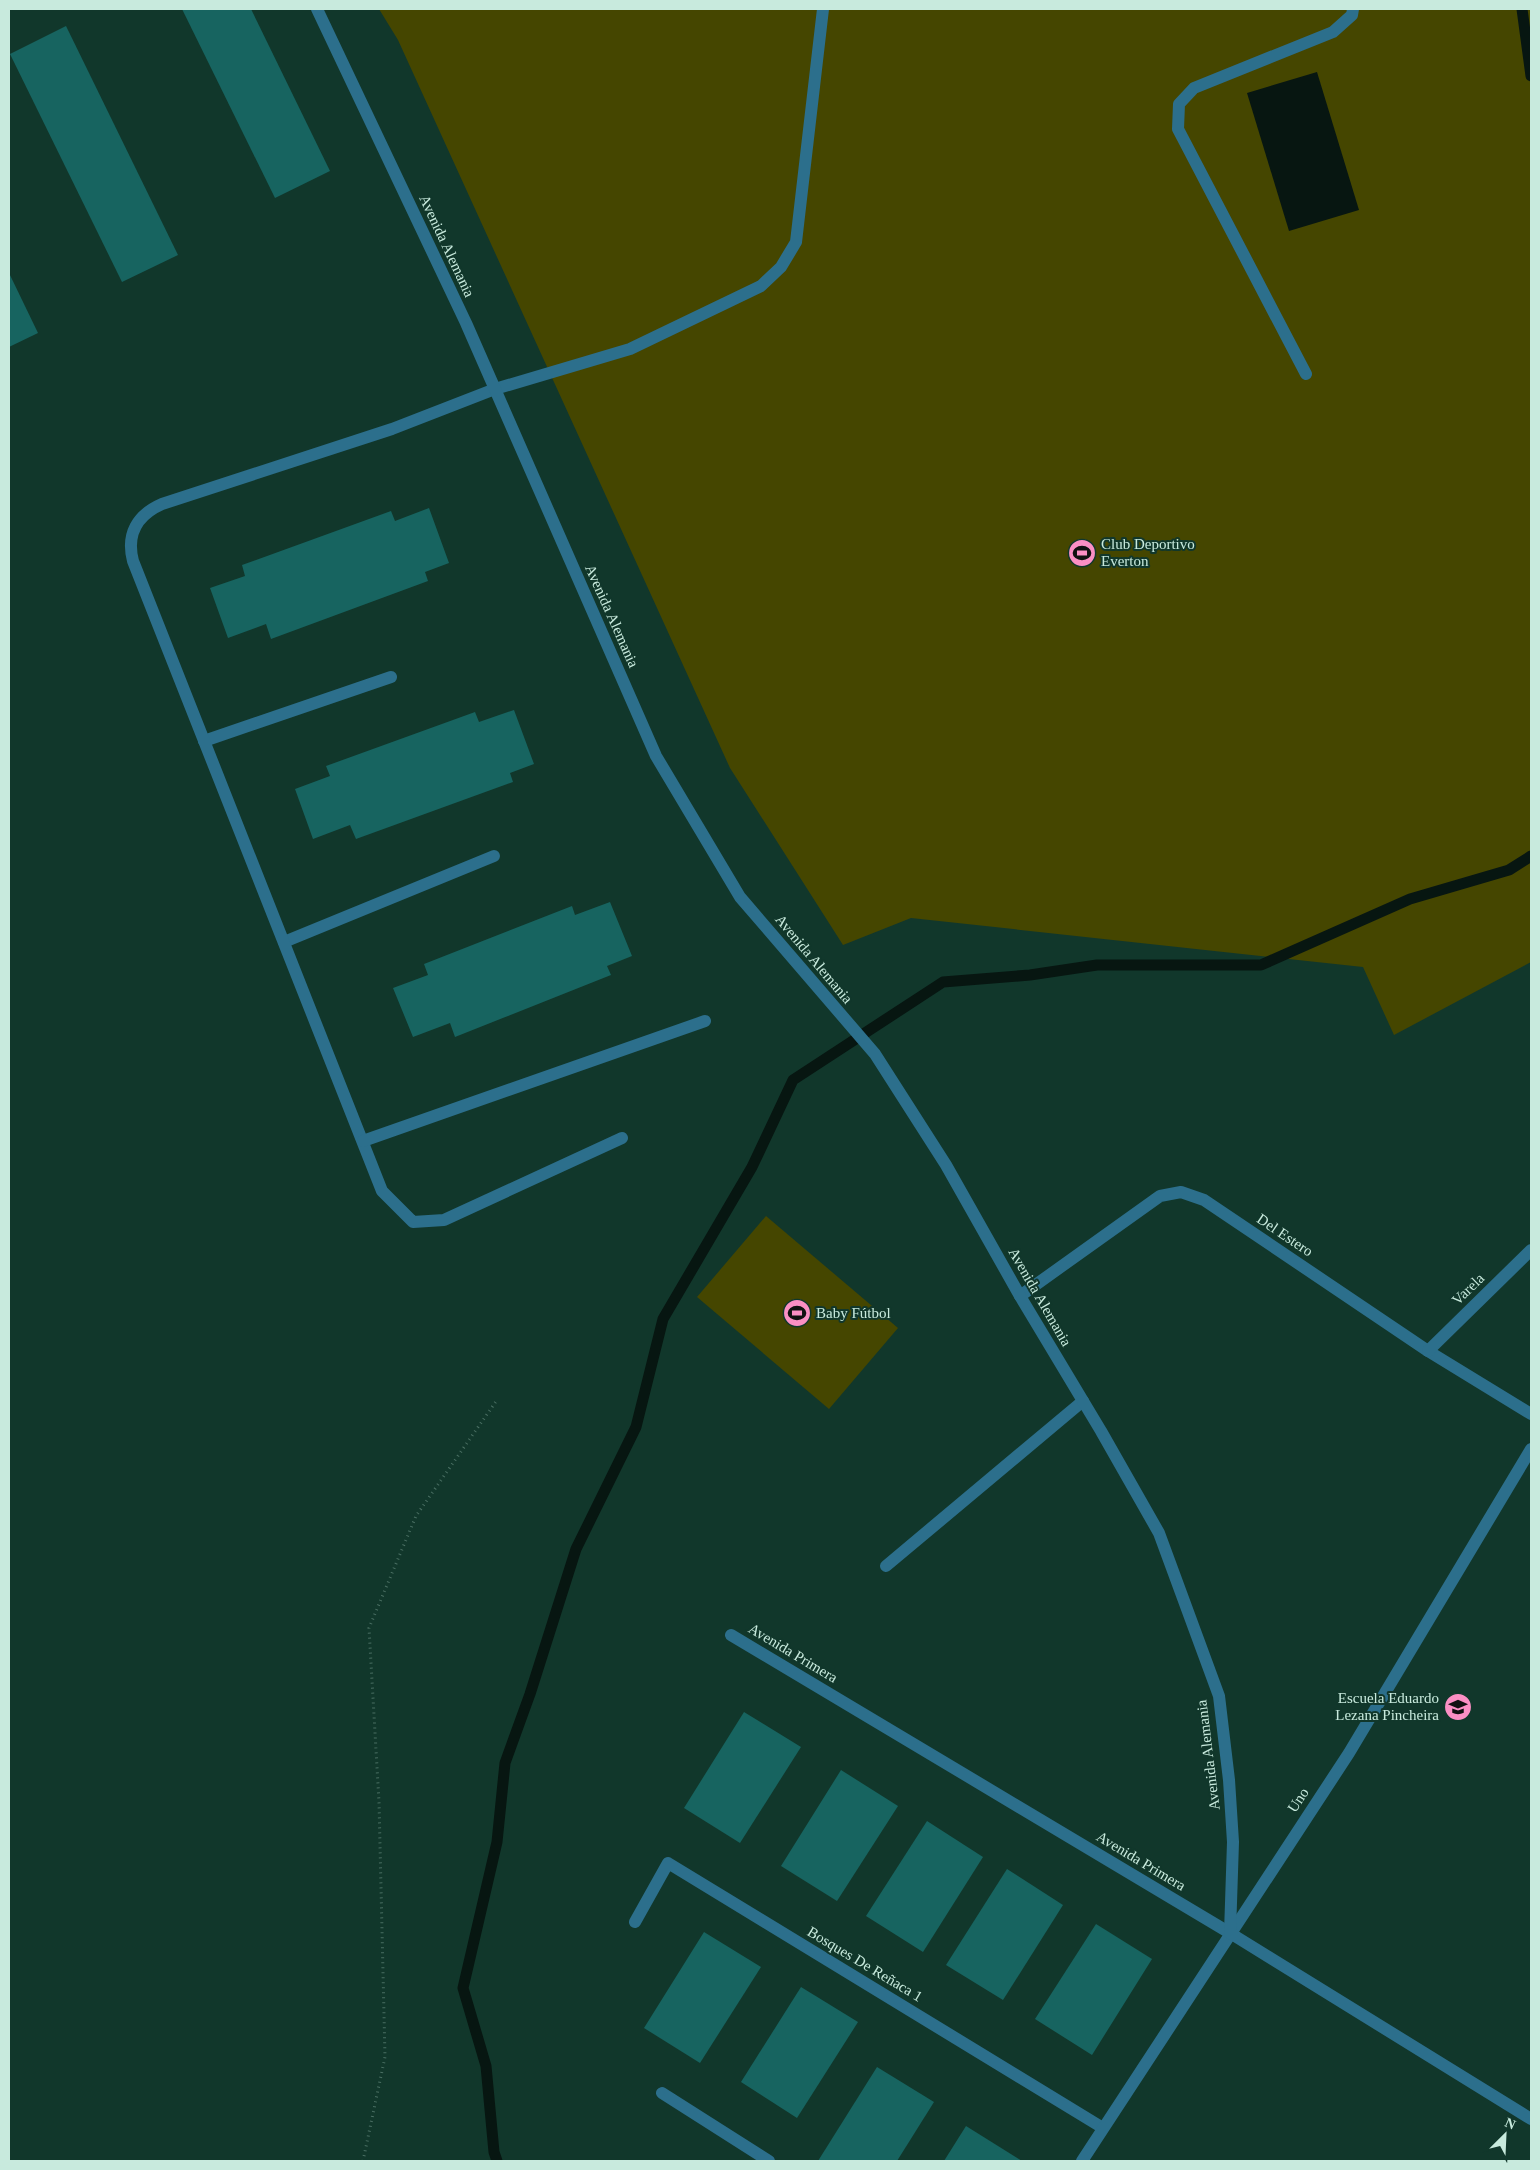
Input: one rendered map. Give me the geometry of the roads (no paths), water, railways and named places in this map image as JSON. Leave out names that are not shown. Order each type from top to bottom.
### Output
[{"type":"street","name":"Avenida Alemania","points":[[317,9],[495,389],[656,756],[740,897],[875,1054],[946,1165],[1020,1296],[1159,1533],[1218,1696],[1229,1780],[1233,1842],[1230,1933]]},
{"type":"street","points":[[622,1138],[444,1220],[413,1222],[382,1191],[133,561],[130,539],[140,518],[150,509],[162,504],[392,428],[495,389],[630,349],[761,286],[782,268],[796,242],[823,9]]},
{"type":"street","points":[[1306,374],[1178,129],[1179,104],[1194,88],[1333,32],[1352,15],[1353,9]]},
{"type":"street","points":[[204,741],[391,677]]},
{"type":"street","points":[[284,942],[494,856]]},
{"type":"street","points":[[363,1141],[705,1021]]},
{"type":"street","name":"Del Estero","points":[[1020,1296],[1160,1196],[1181,1192],[1204,1200],[1428,1351],[1531,1414]]},
{"type":"street","name":"Varela","points":[[1428,1351],[1531,1250]]},
{"type":"street","points":[[886,1566],[1083,1401]]},
{"type":"street","name":"Uno","points":[[1082,2161],[1349,1753],[1531,1449]]},
{"type":"street","name":"Avenida Primera","points":[[731,1635],[1230,1933],[1531,2120]]},
{"type":"street","name":"Bosques De Reñaca 1","points":[[635,1922],[668,1863],[1103,2128]]},
{"type":"street","points":[[662,2093],[769,2161]]},
{"type":"waterway","points":[[1522,9],[1531,76]]},
{"type":"waterway","points":[[497,2161],[494,2152],[486,2066],[463,1988],[497,1842],[505,1763],[530,1694],[576,1549],[636,1427],[663,1319],[752,1167],[793,1080],[943,982],[1030,975],[1097,965],[1261,965],[1410,899],[1509,870],[1531,856]]},
{"type":"place","name":"Club Deportivo Everton","points":[[1082,553]]},
{"type":"place","name":"Baby Fútbol","points":[[797,1313]]},
{"type":"place","name":"Escuela Eduardo Lezana Pincheira","points":[[1458,1707]]}]
